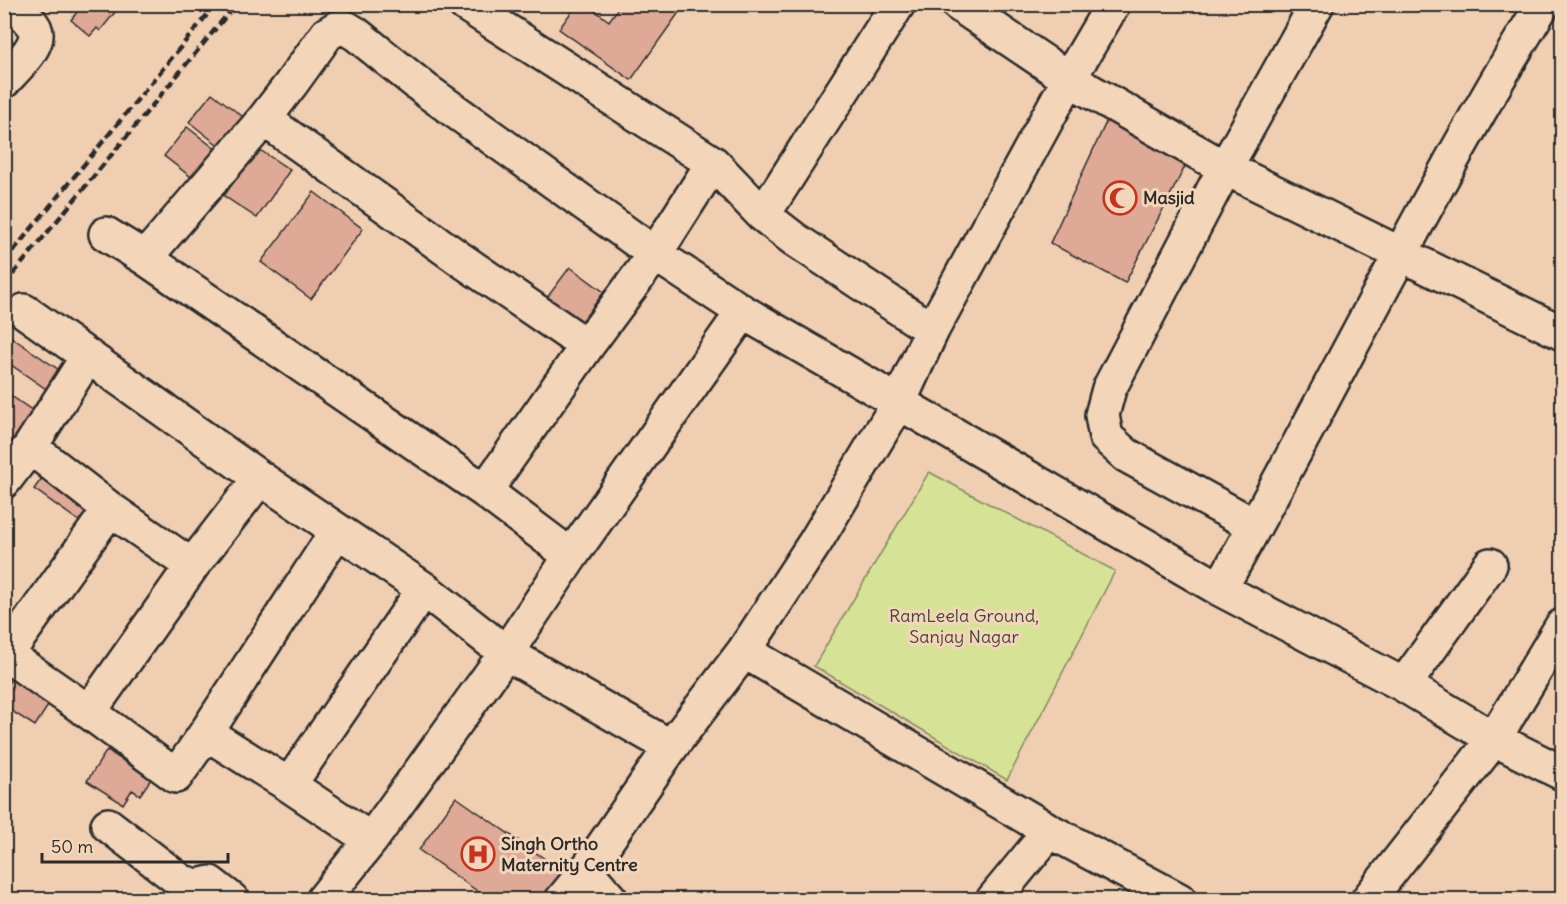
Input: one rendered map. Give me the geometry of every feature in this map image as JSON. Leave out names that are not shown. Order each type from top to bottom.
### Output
[{"type":"street","points":[[4,81],[34,46],[36,37],[35,29],[28,20],[10,4]]},
{"type":"street","points":[[465,4],[712,163],[763,215],[794,239],[932,330]]},
{"type":"street","points":[[763,215],[898,4]]},
{"type":"street","points":[[958,4],[1069,79],[1225,168],[1563,333]]},
{"type":"street","points":[[562,900],[586,871],[671,747],[744,651],[816,541],[899,402],[932,330],[1069,79],[1113,4]]},
{"type":"street","points":[[1255,526],[1126,455],[1106,437],[1102,415],[1109,389],[1225,168],[1317,4]]},
{"type":"street","points":[[1220,589],[1401,254],[1508,61],[1543,4]]},
{"type":"street","points":[[145,258],[264,119],[327,34],[336,28],[346,28],[427,91],[655,254],[743,312],[1220,589],[1404,685],[1494,739],[1563,773]]},
{"type":"street","points":[[264,119],[460,259],[587,346]]},
{"type":"street","points":[[485,491],[655,254],[712,163]]},
{"type":"street","points":[[106,234],[145,258],[485,491],[571,556]]},
{"type":"street","points":[[24,311],[260,478],[424,589],[506,653],[671,747]]},
{"type":"street","points":[[323,900],[371,840],[506,653],[571,556],[743,312]]},
{"type":"street","points":[[4,481],[30,447],[88,356]]},
{"type":"street","points":[[30,447],[110,510],[192,566]]},
{"type":"street","points":[[89,712],[192,566],[260,478]]},
{"type":"street","points":[[110,510],[5,654],[176,776],[337,531]]},
{"type":"street","points":[[1404,685],[1490,565]]},
{"type":"street","points":[[289,785],[424,589]]},
{"type":"street","points":[[1368,900],[1494,739],[1563,626]]},
{"type":"street","points":[[744,651],[1050,831],[1179,900]]},
{"type":"street","points":[[206,733],[371,840]]},
{"type":"street","points":[[108,825],[182,882],[197,886],[210,883],[232,900]]},
{"type":"street","points":[[993,900],[1050,831]]},
{"type":"street","points":[[586,871],[611,900]]},
{"type":"green space","name":"RamLeela Ground, Sanjay Nagar","points":[[929,472],[1115,571],[1007,780],[814,666]]},
{"type":"building","points":[[63,4],[79,4],[72,12]]},
{"type":"building","points":[[83,4],[118,4],[120,6],[100,31],[97,28],[90,36],[71,20]]},
{"type":"building","points":[[577,4],[586,4],[609,21],[621,4],[685,4],[631,80],[559,29]]},
{"type":"building","points":[[4,34],[23,50],[4,72]]},
{"type":"building","points":[[212,93],[251,123],[227,152],[189,122]]},
{"type":"building","name":"Masjid","points":[[1108,118],[1192,153],[1125,283],[1050,243]]},
{"type":"building","points":[[187,127],[227,158],[204,187],[164,156]]},
{"type":"building","points":[[257,148],[290,170],[257,218],[224,196]]},
{"type":"building","points":[[314,192],[363,229],[311,299],[261,262]]},
{"type":"building","points":[[570,267],[604,292],[580,324],[546,299]]},
{"type":"building","points":[[11,337],[65,374],[52,393],[4,360],[4,347]]},
{"type":"building","points":[[4,391],[33,411],[14,439],[4,432]]},
{"type":"building","points":[[4,435],[19,445],[4,465]]},
{"type":"building","points":[[47,471],[99,508],[86,526],[34,489]]},
{"type":"building","points":[[15,673],[53,698],[35,726],[4,706],[4,689]]},
{"type":"building","points":[[107,750],[151,779],[140,795],[132,790],[123,804],[87,781]]},
{"type":"building","points":[[456,797],[562,871],[542,900],[490,900],[419,850]]},
{"type":"railway","points":[[4,262],[216,4]]},
{"type":"railway","points":[[4,285],[236,4]]},
{"type":"place","name":"Masjid","points":[[1120,198]]},
{"type":"place","name":"Singh Ortho Maternity Centre","points":[[478,854]]}]
